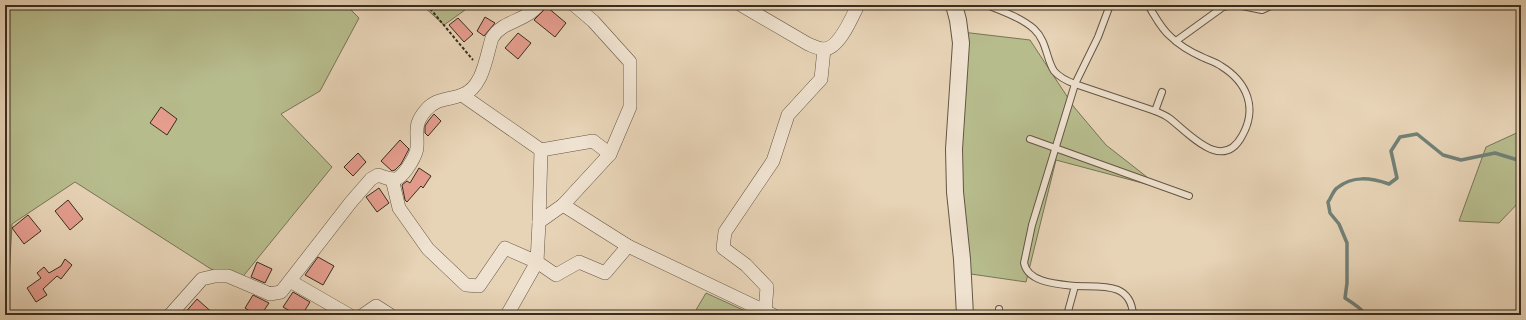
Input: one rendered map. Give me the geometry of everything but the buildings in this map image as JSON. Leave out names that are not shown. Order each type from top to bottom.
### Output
[{"type":"street","points":[[170,315],[202,280],[215,276],[228,276],[270,294],[281,292],[351,202],[371,179],[378,176],[392,179],[399,178],[414,158],[417,148],[417,124],[426,110],[433,103],[442,99],[462,95],[472,90],[477,83],[495,32],[509,23],[529,14],[540,5]]},
{"type":"street","points":[[539,222],[563,205],[610,154],[630,107],[630,62],[593,21],[574,5]]},
{"type":"street","points":[[741,5],[808,44],[816,48],[824,49],[831,47],[841,37],[858,5]]},
{"type":"street","points":[[954,5],[958,20],[961,43],[954,149],[954,192],[962,259],[965,315]]},
{"type":"street","points":[[563,205],[628,246],[769,313],[767,287],[746,265],[723,248],[725,232],[773,161],[788,115],[821,79],[824,49]]},
{"type":"street","points":[[462,95],[541,150],[593,141],[610,154]]},
{"type":"street","points":[[507,315],[537,262],[541,150]]},
{"type":"street","points":[[392,179],[399,208],[428,249],[466,285],[479,286],[505,248],[537,262],[556,275],[579,262],[606,273],[628,246]]},
{"type":"street","points":[[290,281],[349,315]]},
{"type":"street","points":[[363,315],[376,306],[390,315]]},
{"type":"lane","points":[[987,5],[1011,14],[1034,29],[1044,43],[1054,70],[1062,78],[1075,84],[1168,116],[1190,136],[1204,146],[1217,151],[1224,151],[1232,148],[1240,140],[1246,130],[1250,116],[1250,101],[1245,89],[1238,80],[1221,66],[1200,56],[1176,41],[1161,27],[1148,5]]},
{"type":"lane","points":[[1110,5],[1098,37],[1075,84],[1032,225],[1024,263],[1025,269],[1032,276],[1050,283],[1112,288],[1127,295],[1132,304],[1133,315]]},
{"type":"lane","points":[[1176,41],[1223,7],[1231,5]]},
{"type":"lane","points":[[1236,5],[1262,10],[1273,5]]},
{"type":"lane","points":[[1155,111],[1162,92]]},
{"type":"lane","points":[[1030,139],[1189,196]]},
{"type":"lane","points":[[1067,315],[1074,286]]},
{"type":"path","points":[[427,5],[482,70]]},
{"type":"green space","points":[[5,5],[346,5],[359,18],[320,91],[281,114],[332,167],[236,285],[75,182],[12,224],[7,315],[5,315]]},
{"type":"green space","points":[[422,5],[472,5],[444,25]]},
{"type":"green space","points":[[962,32],[1030,40],[1074,107],[1106,145],[1161,188],[1056,160],[1026,282],[964,273],[951,152]]},
{"type":"green space","points":[[1521,131],[1521,200],[1499,223],[1459,221],[1486,147]]},
{"type":"green space","points":[[1521,287],[1521,315],[1515,315]]},
{"type":"green space","points":[[706,293],[754,315],[693,315]]},
{"type":"waterway","points":[[1366,315],[1345,298],[1347,283],[1347,243],[1339,224],[1330,213],[1328,202],[1336,189],[1343,184],[1356,179],[1376,180],[1389,184],[1397,178],[1391,151],[1400,137],[1417,134],[1443,155],[1461,160],[1495,153],[1521,161]]}]
